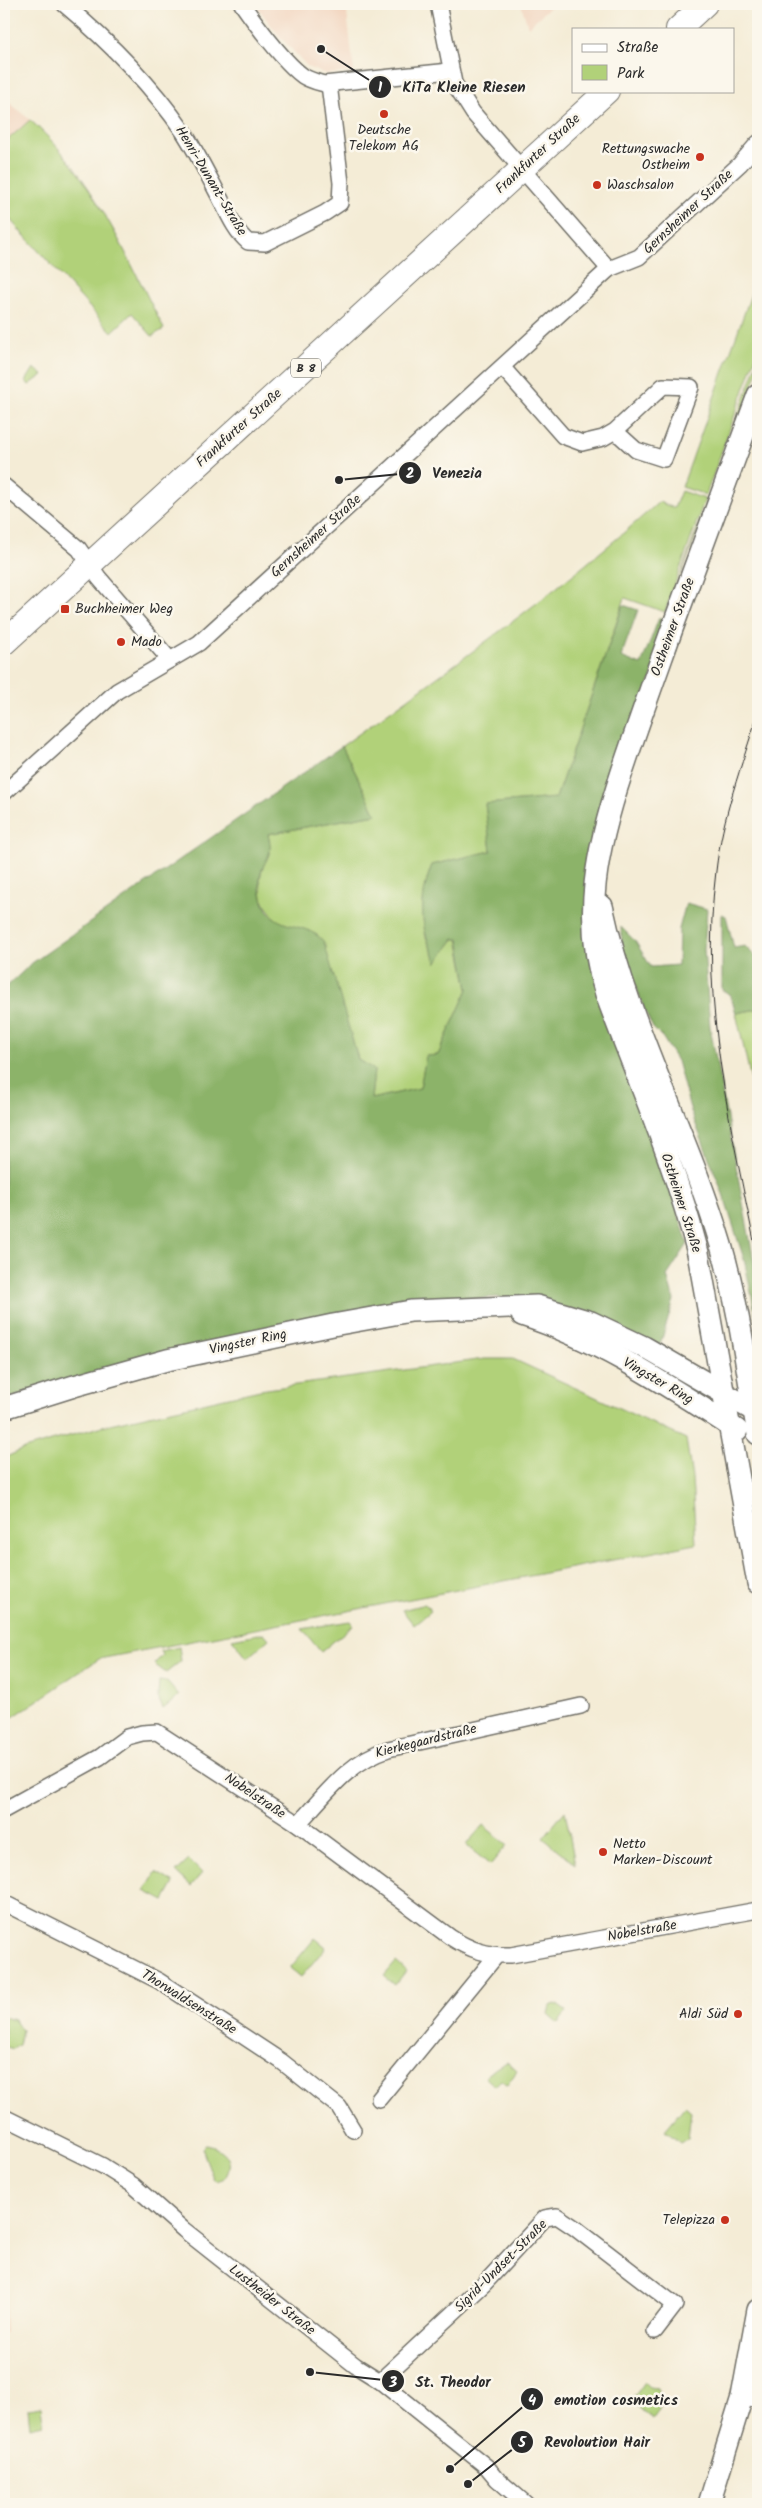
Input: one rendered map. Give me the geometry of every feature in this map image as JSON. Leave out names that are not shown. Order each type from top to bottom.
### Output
[{"type":"main road","points":[[679,28],[706,4]]},
{"type":"main road","name":"Frankfurter Straße","points":[[4,643],[606,92]]},
{"type":"main road","name":"Ostheimer Straße","points":[[758,395],[632,739],[611,804],[598,862],[606,958],[606,994],[688,1216],[725,1392],[758,1583]]},
{"type":"main road","name":"Ostheimer Straße","points":[[606,958],[653,1065],[690,1157],[721,1246],[741,1335],[756,1412],[758,1434]]},
{"type":"main road","name":"Vingster Ring","points":[[4,1408],[167,1360],[264,1338],[411,1311],[537,1306],[591,1322],[644,1347],[725,1392],[756,1412]]},
{"type":"main road","name":"Vingster Ring","points":[[498,1307],[545,1322],[594,1344],[686,1397],[758,1443]]},
{"type":"main road","points":[[741,1335],[758,1369]]},
{"type":"main road","points":[[709,2504],[750,2398],[758,2310]]},
{"type":"street","name":"Henri-Dunant-Straße","points":[[64,4],[107,40],[160,101],[182,131],[204,167],[234,225],[248,242],[265,243],[340,203],[341,183],[329,84]]},
{"type":"street","points":[[242,4],[272,43],[302,76],[314,82],[329,84],[450,72]]},
{"type":"street","points":[[438,4],[450,72],[460,95],[470,109],[609,268]]},
{"type":"street","name":"Gernsheimer Straße","points":[[4,793],[117,692],[199,643],[503,368],[609,268],[639,257],[740,164],[758,143]]},
{"type":"street","points":[[503,368],[562,436],[582,443],[602,438],[615,431],[663,386],[692,387],[664,459],[636,450],[615,431]]},
{"type":"street","points":[[4,486],[79,549],[99,578],[170,660]]},
{"type":"street","name":"Kierkegaardstraße","points":[[298,1824],[353,1766],[368,1755],[388,1748],[580,1706]]},
{"type":"street","name":"Nobelstraße","points":[[4,1810],[93,1761],[127,1737],[157,1732],[298,1824],[450,1938],[470,1950],[496,1956],[511,1955],[758,1910]]},
{"type":"street","name":"Thorwaldsenstraße","points":[[4,1903],[159,1981],[223,2022],[281,2061],[339,2107],[353,2130]]},
{"type":"street","points":[[379,2099],[496,1956]]},
{"type":"street","name":"Lustheider Straße","points":[[4,2117],[103,2166],[133,2185],[184,2230],[356,2366],[380,2381],[487,2467],[497,2479],[526,2504]]},
{"type":"street","name":"Sigrid-Undset-Straße","points":[[380,2381],[484,2284],[545,2218],[557,2216],[575,2228],[675,2305],[655,2331]]},
{"type":"shaded area","points":[[255,4],[346,4],[354,72],[326,74],[309,68],[280,37]]},
{"type":"shaded area","points":[[521,4],[553,4],[528,27]]},
{"type":"shaded area","points":[[4,98],[30,120],[4,143]]},
{"type":"shaded area","points":[[4,2242],[6,2333],[4,2333]]},
{"type":"green space","points":[[30,120],[52,141],[90,191],[122,245],[164,329],[152,336],[132,313],[112,332],[4,213],[4,143]]},
{"type":"green space","points":[[758,275],[758,351],[706,495],[682,487]]},
{"type":"green space","points":[[758,361],[758,371],[667,613]]},
{"type":"green space","points":[[34,368],[43,375],[29,385],[26,381]]},
{"type":"green space","points":[[681,491],[705,499],[665,612],[625,598],[556,798],[485,804],[491,851],[432,865],[423,901],[426,937],[436,962],[454,939],[458,939],[468,989],[438,1055],[426,1056],[420,1088],[371,1099],[374,1070],[358,1059],[326,953],[326,946],[317,935],[277,921],[262,898],[260,879],[263,865],[270,851],[268,834],[376,814],[342,746],[544,598],[659,502],[674,508]]},
{"type":"green space","points":[[623,605],[638,610],[621,657],[641,665],[659,618],[669,621],[587,881],[672,1194],[688,1244],[667,1276],[674,1300],[660,1345],[498,1297],[427,1302],[4,1399],[4,989],[32,963],[342,746],[376,814],[268,834],[270,842],[269,854],[260,876],[260,889],[264,904],[270,914],[278,920],[307,930],[324,942],[358,1059],[374,1070],[371,1099],[420,1088],[426,1056],[438,1055],[468,989],[459,939],[454,939],[436,963],[428,941],[423,919],[423,901],[432,865],[491,851],[485,804],[556,798]]},
{"type":"green space","points":[[686,903],[707,909],[704,949],[710,1027],[758,1283],[758,1326],[744,1259],[723,1194],[691,1112],[677,1061],[663,1038],[653,1028],[644,1009],[622,947],[621,927],[635,941],[651,967],[678,965],[679,929]]},
{"type":"green space","points":[[722,914],[726,916],[734,948],[745,946],[758,959],[758,1009],[736,1013],[730,994],[722,990]]},
{"type":"green space","points":[[758,1009],[758,1111],[736,1013]]},
{"type":"green space","points":[[484,1359],[513,1359],[686,1439],[692,1478],[696,1544],[99,1659],[4,1723],[4,1458],[24,1449],[110,1424],[260,1390]]},
{"type":"green space","points":[[745,1473],[754,1477],[758,1501],[758,1543]]},
{"type":"green space","points":[[425,1604],[431,1611],[414,1625],[402,1610]]},
{"type":"green space","points":[[350,1621],[353,1625],[321,1652],[302,1629]]},
{"type":"green space","points":[[264,1633],[269,1639],[247,1658],[232,1639]]},
{"type":"green space","points":[[179,1647],[181,1661],[166,1673],[154,1664],[163,1655],[161,1651]]},
{"type":"green space","points":[[159,1681],[167,1682],[179,1696],[163,1709],[158,1697]]},
{"type":"green space","points":[[565,1811],[575,1864],[543,1838]]},
{"type":"green space","points":[[483,1825],[507,1845],[490,1865],[466,1845]]},
{"type":"green space","points":[[189,1860],[202,1873],[191,1886],[176,1872]]},
{"type":"green space","points":[[156,1872],[174,1883],[164,1901],[145,1891]]},
{"type":"green space","points":[[315,1938],[326,1947],[301,1977],[290,1968]]},
{"type":"green space","points":[[396,1962],[406,1971],[395,1985],[384,1976]]},
{"type":"green space","points":[[556,2004],[567,2012],[558,2023],[548,2014],[550,2006]]},
{"type":"green space","points":[[4,2017],[14,2020],[22,2030],[19,2045],[13,2049],[4,2046]]},
{"type":"green space","points":[[507,2062],[517,2071],[507,2085],[501,2080],[495,2086],[485,2077]]},
{"type":"green space","points":[[685,2106],[691,2111],[688,2138],[680,2143],[665,2130]]},
{"type":"green space","points":[[206,2145],[218,2149],[226,2156],[228,2166],[224,2178],[216,2181],[213,2178],[202,2148]]},
{"type":"green space","points":[[645,2382],[650,2387],[657,2388],[658,2393],[660,2406],[652,2419],[631,2401]]},
{"type":"green space","points":[[41,2406],[43,2424],[30,2427],[28,2408]]},
{"type":"tram line","points":[[758,713],[733,791],[723,831],[716,871],[712,921],[715,1019],[721,1067],[758,1261]]},
{"type":"place","name":"KiTa Kleine Riesen","points":[[321,49]]},
{"type":"place","name":"Deutsche Telekom AG","points":[[384,114]]},
{"type":"place","name":"Rettungswache Ostheim","points":[[700,157]]},
{"type":"place","name":"Waschsalon","points":[[597,185]]},
{"type":"place","name":"Venezia","points":[[339,480]]},
{"type":"place","name":"Buchheimer Weg","points":[[65,609]]},
{"type":"place","name":"Mado","points":[[121,642]]},
{"type":"place","name":"Netto Marken-Discount","points":[[603,1852]]},
{"type":"place","name":"Aldi Süd","points":[[738,2014]]},
{"type":"place","name":"Telepizza","points":[[725,2220]]},
{"type":"place","name":"St. Theodor","points":[[310,2372]]},
{"type":"place","name":"emotion cosmetics","points":[[450,2469]]},
{"type":"place","name":"Revoloution Hair","points":[[468,2484]]}]
